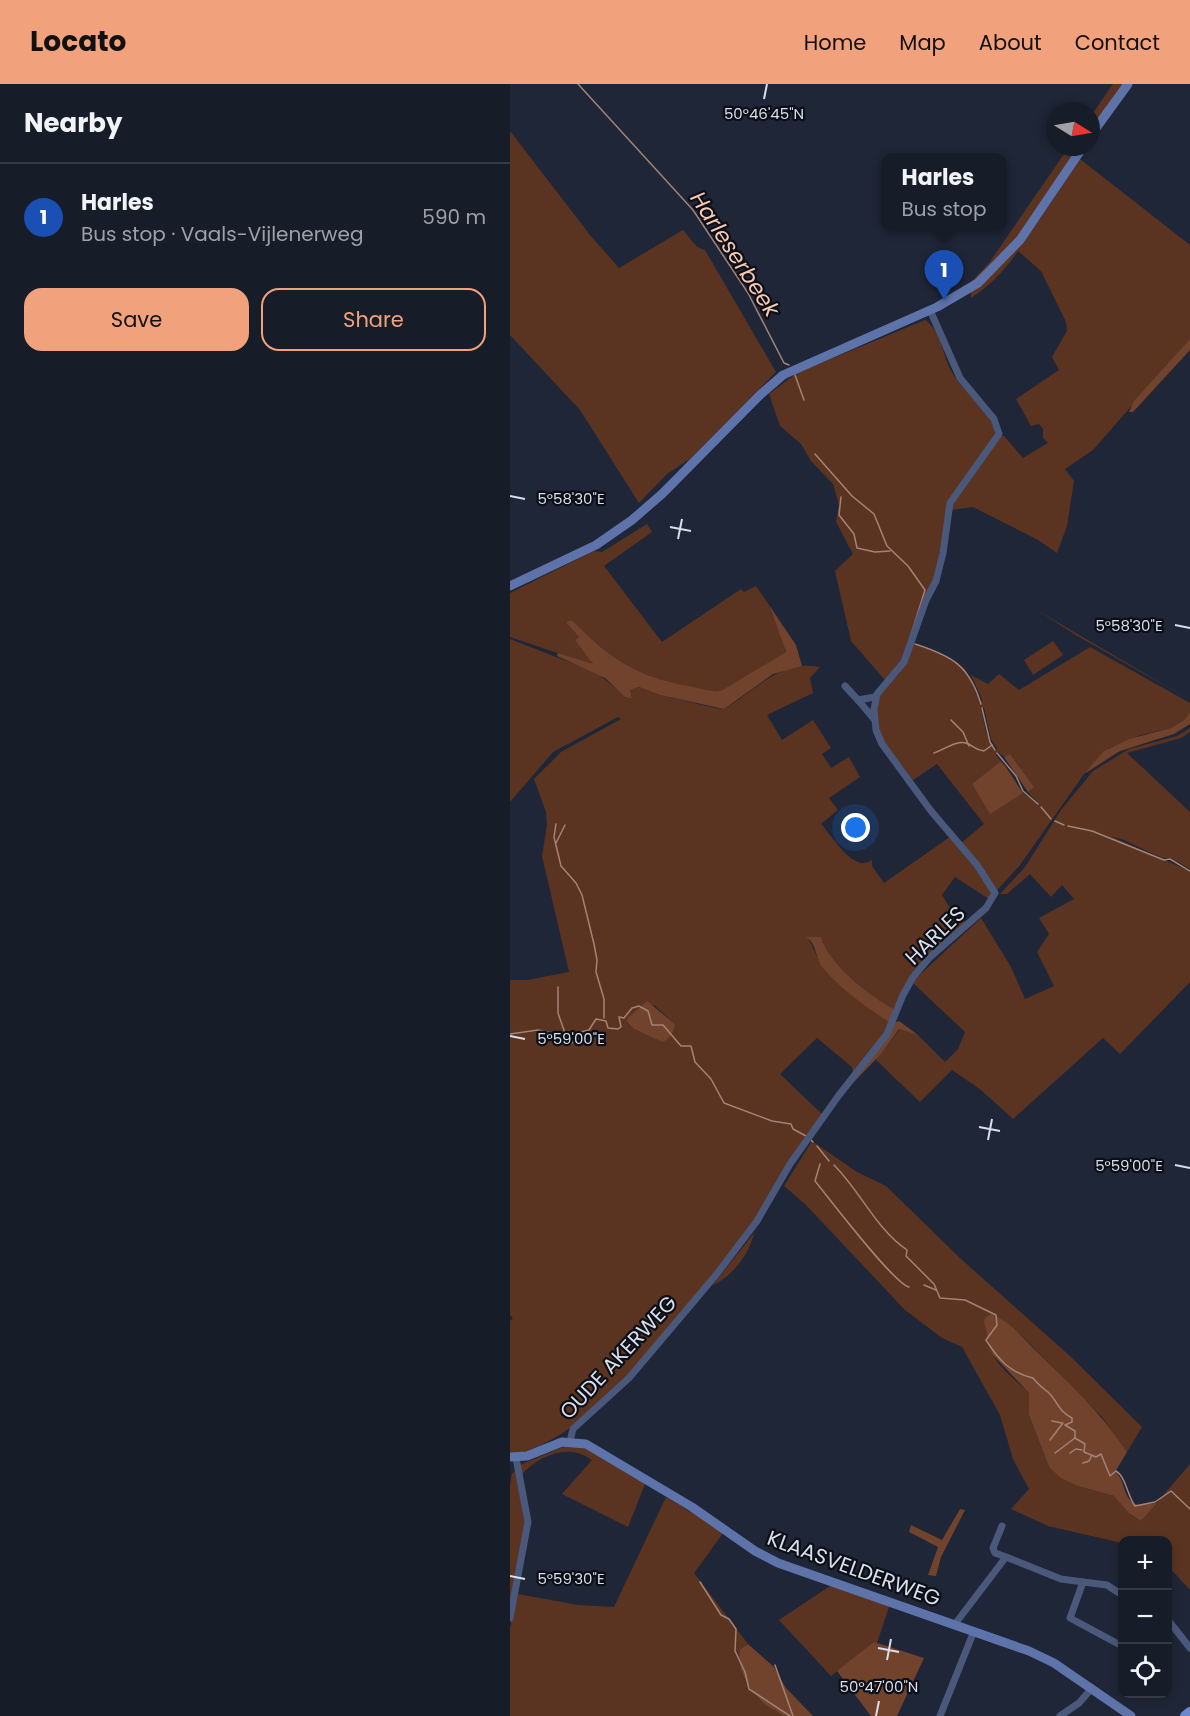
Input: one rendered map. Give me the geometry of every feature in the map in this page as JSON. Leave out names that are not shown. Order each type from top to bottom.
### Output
[{"type":"main road","points":[[1185,1716],[1190,1712]]},
{"type":"street","points":[[1100,123],[1128,84]]},
{"type":"street","points":[[510,586],[591,548],[632,520],[662,494],[761,394],[783,375],[930,310],[968,290],[1002,261],[1020,240],[1077,156]]},
{"type":"street","points":[[858,700],[875,697],[904,662],[926,600],[936,581],[943,553],[950,503],[999,434],[994,419],[960,378],[930,310]]},
{"type":"street","name":"HARLES","points":[[845,686],[874,720]]},
{"type":"street","name":"HARLES","points":[[782,1178],[839,1095],[887,1034],[913,977],[930,957],[986,908],[995,893],[985,875],[877,735],[874,720],[875,697]]},
{"type":"street","name":"OUDE AKERWEG","points":[[510,1618],[528,1522],[513,1458],[527,1456],[554,1443],[570,1441],[573,1429],[629,1378],[717,1275],[762,1214],[782,1178]]},
{"type":"street","name":"KLAASVELDERWEG","points":[[570,1441],[599,1450],[692,1507],[755,1551],[778,1563],[956,1624],[1045,1658],[1131,1716]]},
{"type":"street","points":[[1002,1526],[993,1548],[996,1553],[1060,1580],[1107,1585],[1118,1592]]},
{"type":"street","points":[[956,1624],[1006,1557]]},
{"type":"street","points":[[1083,1582],[1070,1618],[1118,1644]]},
{"type":"street","points":[[1172,1626],[1190,1648]]},
{"type":"street","points":[[940,1716],[974,1631]]},
{"type":"street","points":[[1060,1716],[1079,1703],[1092,1688]]},
{"type":"shaded area","points":[[1113,84],[1124,84],[1100,118],[1100,103]]},
{"type":"shaded area","points":[[510,131],[590,235],[619,268],[683,230],[697,247],[705,250],[776,372],[691,458],[667,474],[639,503],[580,410],[510,335]]},
{"type":"shaded area","points":[[1063,156],[1074,156],[1015,241],[985,273],[971,282],[989,263]]},
{"type":"shaded area","points":[[1080,159],[1190,245],[1190,339],[1093,450],[1065,469],[1074,481],[1067,526],[1057,553],[1038,540],[973,507],[951,510],[945,556],[950,509],[1001,436],[1004,436],[1023,458],[1048,443],[1043,438],[1043,429],[1039,424],[1031,426],[1016,399],[1059,370],[1052,357],[1067,331],[1066,322],[1041,271],[1018,251],[1003,271],[971,298],[971,292],[1018,247]]},
{"type":"shaded area","points":[[925,320],[935,330],[953,374],[984,410],[995,435],[949,499],[936,573],[901,663],[885,680],[851,641],[835,571],[853,554],[836,522],[839,505],[833,484],[811,461],[801,444],[780,426],[769,394],[797,373]]},
{"type":"shaded area","points":[[1190,339],[1190,350],[1133,412],[1129,412],[1134,401]]},
{"type":"shaded area","points":[[647,524],[652,532],[604,566],[662,642],[741,589],[744,592],[756,586],[769,605],[786,652],[736,684],[715,692],[655,678],[625,664],[599,645],[572,620],[567,622],[579,637],[575,640],[592,659],[593,665],[510,637],[510,593],[594,551],[602,552]]},
{"type":"shaded area","points":[[769,605],[796,645],[802,666],[773,674],[724,709],[660,695],[639,687],[630,690],[632,698],[625,697],[605,678],[557,656],[558,653],[593,664],[575,640],[579,637],[566,622],[572,620],[598,645],[638,671],[670,682],[721,691],[786,652]]},
{"type":"shaded area","points":[[1031,606],[1052,619],[1190,700],[1074,634]]},
{"type":"shaded area","points":[[510,639],[597,673],[626,697],[632,697],[630,690],[639,687],[660,695],[724,709],[780,672],[806,666],[820,667],[810,678],[813,693],[767,715],[782,740],[813,720],[831,748],[822,754],[831,768],[849,757],[860,777],[829,798],[838,810],[821,824],[851,858],[865,863],[872,860],[872,866],[884,883],[954,834],[961,843],[984,824],[937,764],[913,780],[881,739],[876,709],[881,692],[899,674],[913,644],[941,654],[965,669],[981,704],[982,699],[971,675],[988,684],[999,674],[1019,690],[1090,647],[1190,703],[1190,712],[1184,720],[1171,728],[1141,735],[1109,748],[1084,774],[1020,865],[989,899],[955,877],[942,895],[950,908],[966,923],[936,951],[894,1009],[860,986],[820,944],[808,938],[823,968],[872,1011],[892,1023],[892,1030],[854,1078],[852,1067],[817,1038],[780,1074],[824,1116],[759,1217],[642,1360],[604,1400],[562,1433],[539,1446],[514,1455],[510,1455],[510,1321],[513,1318],[510,1315],[510,980],[527,980],[569,972],[542,856],[547,825],[546,812],[534,779],[561,752],[621,719],[618,717],[553,752],[510,802]],"holes":[[[981,708],[984,708],[991,739],[997,749],[995,751],[986,732]],[[998,752],[1004,757],[1010,754],[1034,787],[1028,792],[1039,804],[1023,793],[990,813],[972,784],[1001,761],[996,755]],[[654,1005],[675,1024],[662,1042],[634,1029]]]},
{"type":"shaded area","points":[[1053,641],[1063,655],[1033,675],[1024,660]]},
{"type":"shaded area","points":[[1190,712],[1190,724],[1174,734],[1120,751],[1084,774],[1104,751],[1129,739],[1171,728],[1184,720]]},
{"type":"shaded area","points":[[1190,728],[1190,732],[1181,738],[1127,753],[1190,812],[1190,869],[1171,858],[1162,858],[1110,836],[1190,871],[1190,982],[1120,1054],[1103,1038],[1013,1119],[981,1090],[952,1070],[920,1102],[876,1060],[900,1029],[918,1035],[945,1062],[958,1049],[965,1032],[912,982],[981,918],[1011,967],[1025,999],[1054,986],[1037,952],[1049,934],[1039,918],[1074,899],[1062,885],[1051,897],[1030,874],[1007,894],[1000,894],[1025,867],[1061,810],[1093,771],[1129,749],[1177,736]]},
{"type":"shaded area","points":[[1010,754],[1034,787],[1028,792],[1004,757]]},
{"type":"shaded area","points":[[1001,761],[1023,793],[990,814],[972,784]]},
{"type":"shaded area","points":[[805,937],[821,937],[832,958],[851,978],[894,1009],[893,1023],[899,1021],[918,1035],[899,1029],[881,1054],[852,1084],[854,1078],[892,1030],[892,1024],[856,999],[830,976],[820,964],[814,946]]},
{"type":"shaded area","points":[[647,1001],[675,1024],[671,1035],[662,1042],[634,1029],[626,1020]]},
{"type":"shaded area","points":[[812,1141],[857,1172],[886,1186],[960,1258],[1070,1356],[1142,1427],[1127,1452],[1102,1417],[1021,1335],[990,1346],[1000,1365],[1029,1393],[1029,1415],[1049,1467],[1078,1486],[1114,1496],[1141,1521],[1190,1464],[1190,1590],[1172,1570],[1172,1536],[1118,1536],[1118,1542],[1048,1526],[1011,1509],[1029,1489],[1013,1459],[1000,1415],[962,1347],[942,1338],[905,1310],[805,1204],[784,1186]]},
{"type":"shaded area","points":[[754,1233],[749,1248],[739,1264],[713,1285]]},
{"type":"shaded area","points":[[991,1314],[1019,1334],[1084,1398],[1117,1437],[1127,1452],[1115,1472],[1129,1499],[1138,1505],[1157,1503],[1141,1521],[1128,1512],[1114,1496],[1078,1486],[1061,1478],[1049,1467],[1029,1415],[1029,1393],[992,1354],[984,1322],[985,1318]]},
{"type":"shaded area","points":[[568,1445],[581,1446],[645,1484],[628,1527],[562,1494],[592,1460],[583,1455],[574,1452],[555,1454],[538,1461],[522,1474],[520,1465]]},
{"type":"shaded area","points":[[516,1470],[525,1524],[510,1602],[510,1485],[512,1474]]},
{"type":"shaded area","points":[[666,1497],[724,1532],[694,1573],[748,1644],[740,1649],[739,1656],[748,1685],[763,1703],[782,1716],[510,1716],[510,1628],[518,1594],[578,1605],[614,1607]]},
{"type":"shaded area","points":[[960,1509],[965,1510],[941,1557],[936,1576],[928,1575],[938,1547],[909,1532],[911,1525],[942,1540]]},
{"type":"shaded area","points":[[833,1584],[890,1604],[877,1643],[831,1676],[779,1620]]},
{"type":"shaded area","points":[[874,1642],[924,1658],[897,1716],[871,1716],[837,1671]]},
{"type":"shaded area","points":[[748,1644],[774,1667],[786,1688],[813,1716],[782,1716],[765,1705],[748,1685],[740,1664],[740,1649]]},
{"type":"waterway","name":"Harleserbeek","points":[[578,84],[693,210],[748,293],[784,363],[789,365]]},
{"type":"waterway","name":"Harleserbeek","points":[[795,375],[804,400]]},
{"type":"waterway","name":"Harleserbeek","points":[[815,454],[852,496],[874,514],[887,546],[908,566],[925,590],[910,638]]},
{"type":"waterway","points":[[841,497],[839,515],[854,534],[857,548],[875,552],[890,551]]},
{"type":"waterway","name":"Harleserbeek","points":[[915,644],[949,658],[965,671],[981,704]]},
{"type":"waterway","name":"Harleserbeek","points":[[982,708],[990,742],[995,750]]},
{"type":"waterway","points":[[951,720],[963,732],[969,746]]},
{"type":"waterway","points":[[934,753],[962,742],[984,751],[992,745]]},
{"type":"waterway","name":"Harleserbeek","points":[[997,753],[1016,776],[1023,791],[1038,804]]},
{"type":"waterway","name":"Harleserbeek","points":[[1041,807],[1051,819]]},
{"type":"waterway","name":"Harleserbeek","points":[[1055,821],[1064,825]]},
{"type":"waterway","points":[[556,824],[554,837],[561,866],[576,883],[582,895],[597,960],[596,972],[604,999],[604,1018]]},
{"type":"waterway","points":[[556,843],[565,825]]},
{"type":"waterway","name":"Harleserbeek","points":[[1068,826],[1092,831],[1164,860],[1170,859],[1190,871]]},
{"type":"waterway","points":[[558,987],[558,1013],[566,1036]]},
{"type":"waterway","points":[[581,1032],[589,1030],[596,1019],[606,1021],[608,1028],[618,1029],[621,1027],[619,1017],[624,1018],[632,1008],[639,1006],[648,1011],[652,1025],[663,1025],[681,1046],[691,1046],[695,1062],[711,1079],[724,1103],[772,1121],[791,1124],[793,1129],[806,1136]]},
{"type":"waterway","points":[[510,1034],[538,1030],[567,1037],[570,1044],[580,1038]]},
{"type":"waterway","points":[[817,1146],[829,1161]]},
{"type":"waterway","points":[[820,1164],[815,1181],[876,1257],[909,1287]]},
{"type":"waterway","points":[[834,1165],[887,1232],[907,1250],[906,1256],[934,1284],[940,1298],[965,1300],[996,1315],[997,1325],[986,1340],[991,1347],[1011,1369],[1033,1378],[1051,1395],[1063,1412],[1072,1418],[1072,1422],[1065,1425],[1075,1431],[1075,1438],[1085,1444],[1084,1452],[1096,1457],[1101,1454],[1110,1476],[1116,1471],[1122,1477],[1135,1506],[1155,1502],[1171,1491],[1190,1509]]},
{"type":"waterway","points":[[924,1285],[936,1290]]},
{"type":"waterway","points":[[1052,1421],[1062,1423]]},
{"type":"waterway","points":[[1050,1440],[1063,1423]]},
{"type":"waterway","points":[[1055,1453],[1075,1438]]},
{"type":"waterway","points":[[1070,1453],[1076,1449],[1082,1450]]},
{"type":"waterway","points":[[1083,1463],[1089,1461],[1092,1455]]},
{"type":"waterway","points":[[700,1582],[721,1615],[729,1619],[736,1629],[735,1651],[745,1672],[749,1689],[790,1716]]},
{"type":"waterway","points":[[775,1665],[793,1716]]},
{"type":"place","name":"Harles","points":[[944,300]]}]
